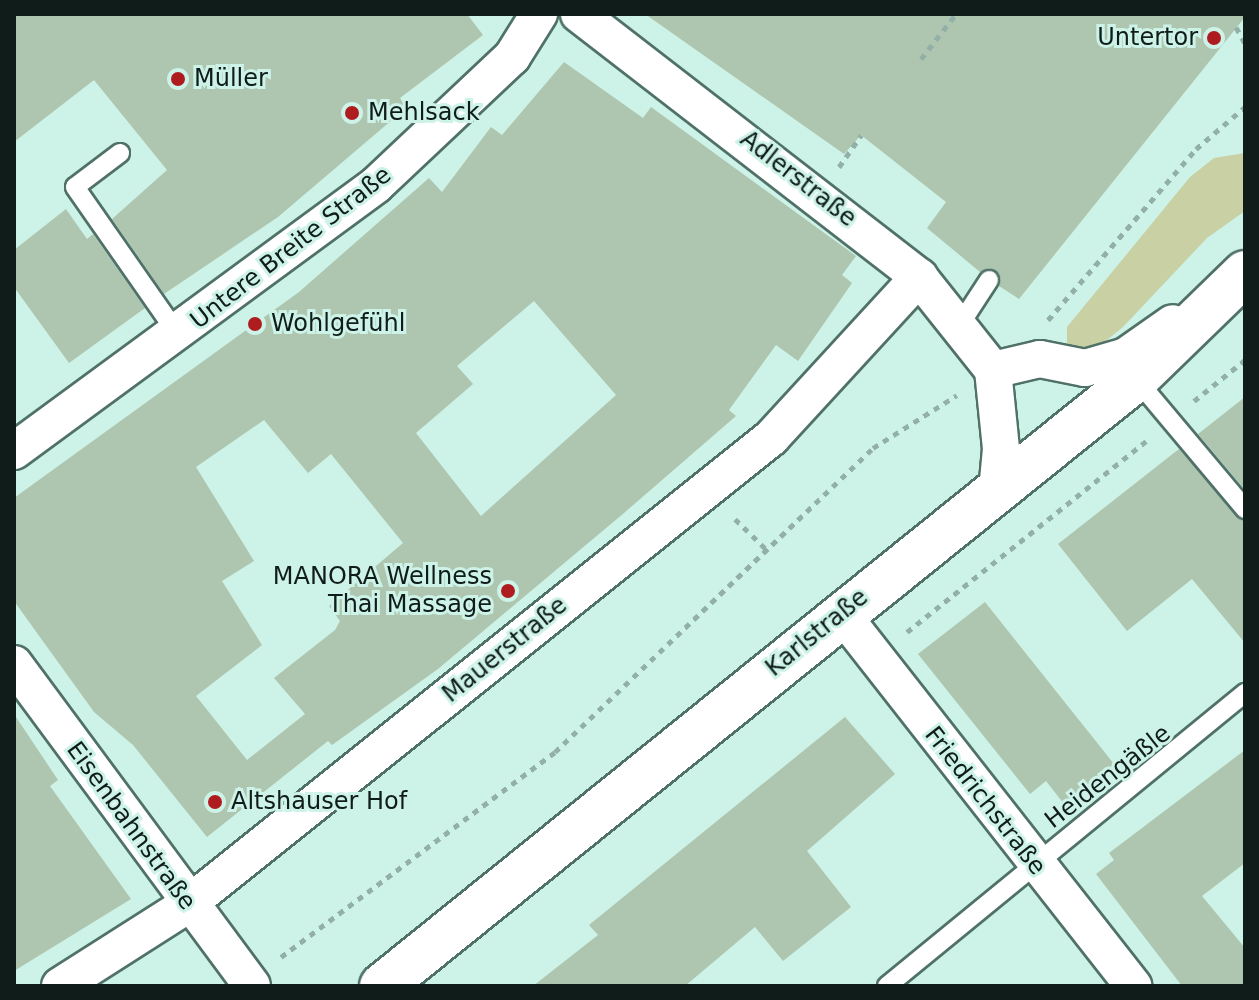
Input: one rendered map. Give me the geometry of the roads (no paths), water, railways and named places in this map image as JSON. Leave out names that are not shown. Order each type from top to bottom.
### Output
[{"type":"main road","name":"Karlstraße","points":[[382,986],[841,613],[1136,379],[1243,275]]},
{"type":"street","name":"Untere Breite Straße","points":[[14,451],[179,336],[376,185],[512,57],[539,14]]},
{"type":"street","name":"Adlerstraße","points":[[579,14],[919,277],[993,370]]},
{"type":"street","points":[[997,491],[1001,449],[993,370],[1040,359],[1085,368],[1126,356],[1243,275]]},
{"type":"street","name":"Mauerstraße","points":[[60,986],[187,905],[771,438],[919,277]]},
{"type":"street","name":"Friedrichstraße","points":[[841,613],[1034,865],[1133,986]]},
{"type":"street","name":"Eisenbahnstraße","points":[[14,664],[187,905],[250,984]]},
{"type":"lane","points":[[120,153],[75,187],[179,336]]},
{"type":"lane","points":[[959,326],[989,280]]},
{"type":"lane","points":[[1136,379],[1245,509]]},
{"type":"lane","name":"Heidengäßle","points":[[887,986],[1245,693]]},
{"type":"place","name":"Untertor","points":[[1214,38]]},
{"type":"place","name":"Müller","points":[[178,79]]},
{"type":"place","name":"Mehlsack","points":[[352,113]]},
{"type":"place","name":"Wohlgefühl","points":[[255,324]]},
{"type":"place","name":"MANORA Wellness Thai Massage","points":[[508,591]]},
{"type":"place","name":"Altshauser Hof","points":[[215,802]]}]
